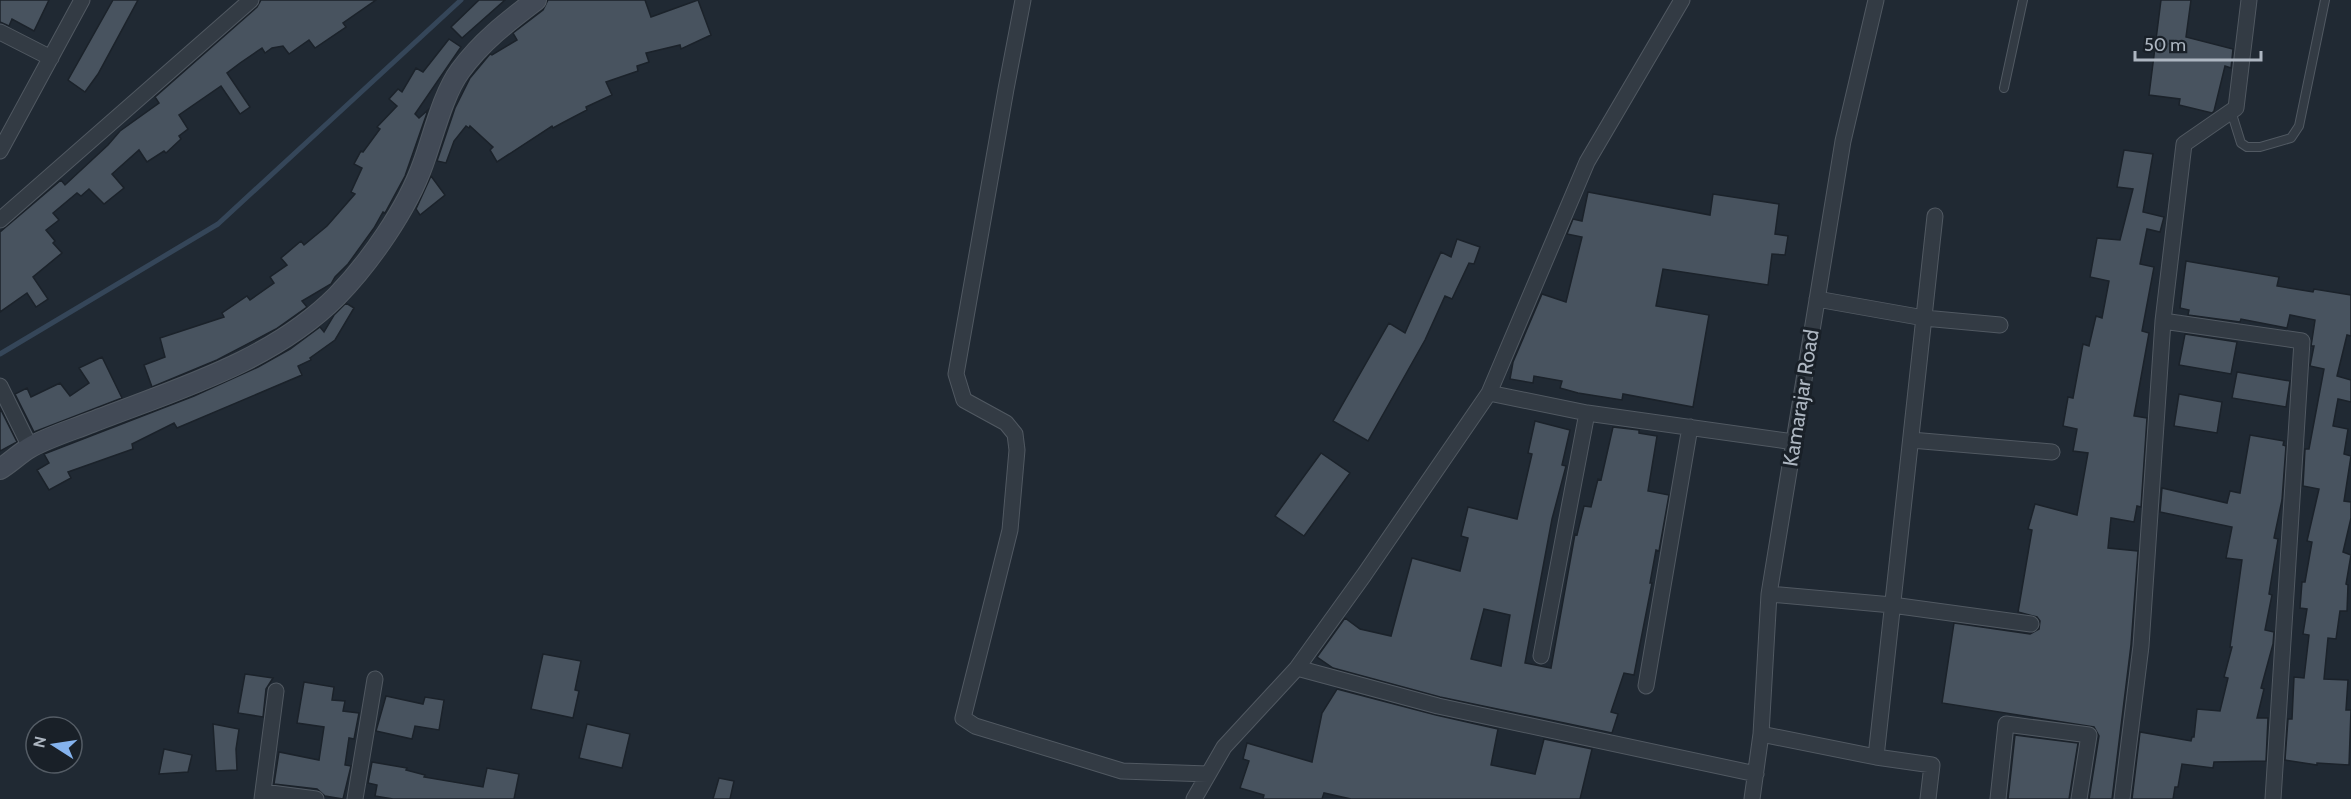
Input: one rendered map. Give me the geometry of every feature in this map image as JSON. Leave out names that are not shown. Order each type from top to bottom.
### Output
[{"type":"street","points":[[0,151],[82,0]]},
{"type":"street","points":[[0,220],[251,0]]},
{"type":"street","points":[[0,469],[30,447],[230,368],[296,332],[328,304],[363,266],[408,196],[423,166],[437,120],[458,73],[487,38],[536,0]]},
{"type":"street","points":[[1023,0],[956,374],[964,400],[1006,423],[1015,434],[1017,450],[1010,530],[963,717],[975,726],[1122,771],[1208,774]]},
{"type":"street","points":[[1199,798],[1208,774],[1224,747],[1297,668],[1489,393],[1587,162],[1682,0]]},
{"type":"street","name":"Kamarajar Road","points":[[1752,799],[1761,734],[1769,594],[1843,141],[1876,0]]},
{"type":"street","points":[[2122,799],[2141,646],[2163,321],[2184,144],[2236,108],[2249,0]]},
{"type":"street","points":[[0,32],[51,58]]},
{"type":"street","points":[[1876,757],[1935,216]]},
{"type":"street","points":[[1817,299],[1924,318],[2000,324]]},
{"type":"street","points":[[2163,321],[2302,341],[2273,799]]},
{"type":"street","points":[[0,387],[30,447]]},
{"type":"street","points":[[1489,393],[1587,413],[1794,442]]},
{"type":"street","points":[[1541,656],[1587,413]]},
{"type":"street","points":[[1646,686],[1690,427]]},
{"type":"street","points":[[1911,440],[2052,452]]},
{"type":"street","points":[[1769,594],[1892,605],[2031,624]]},
{"type":"street","points":[[1297,668],[1438,706],[1756,774]]},
{"type":"street","points":[[355,799],[375,679]]},
{"type":"street","points":[[276,691],[263,795],[316,799]]},
{"type":"street","points":[[1998,799],[2006,724],[2089,735],[2079,799]]},
{"type":"street","points":[[1761,734],[1876,757],[1932,765],[1928,799]]},
{"type":"lane","points":[[2004,88],[2023,0]]},
{"type":"lane","points":[[2231,111],[2241,142],[2247,147],[2260,147],[2291,138],[2299,126],[2325,0]]},
{"type":"building","points":[[0,0],[49,0],[34,31],[12,19],[9,26],[0,22]]},
{"type":"building","points":[[113,0],[138,0],[98,74],[85,92],[68,80]]},
{"type":"building","points":[[261,0],[376,0],[343,23],[346,27],[315,48],[309,40],[289,54],[283,46],[272,48],[265,53],[262,48],[240,63],[227,73],[250,107],[240,114],[221,86],[179,115],[188,129],[179,136],[181,139],[166,153],[164,151],[147,162],[139,150],[112,174],[124,188],[104,204],[89,189],[81,196],[77,193],[53,213],[59,220],[46,230],[62,253],[33,277],[48,299],[36,307],[27,293],[0,312],[0,232],[61,180],[65,185],[120,131],[159,103],[155,97],[257,7]]},
{"type":"building","points":[[479,0],[505,0],[462,38],[451,27]]},
{"type":"building","points":[[548,0],[645,0],[651,17],[698,0],[711,35],[681,49],[680,45],[646,53],[649,62],[637,66],[638,71],[606,82],[612,95],[586,107],[587,110],[553,128],[552,126],[497,162],[490,150],[493,147],[470,126],[469,128],[466,126],[454,141],[446,163],[437,161],[455,108],[470,78],[490,54],[492,55],[517,40],[513,33],[543,10]]},
{"type":"building","points":[[2161,0],[2191,0],[2186,37],[2233,49],[2231,68],[2225,66],[2212,113],[2179,105],[2180,99],[2149,95]]},
{"type":"building","points":[[449,39],[461,47],[415,114],[419,118],[428,110],[405,176],[385,213],[383,212],[348,264],[331,284],[302,301],[307,307],[276,329],[217,360],[152,387],[144,365],[165,357],[160,338],[224,317],[222,313],[247,296],[250,300],[274,283],[270,277],[287,265],[281,258],[301,241],[304,245],[327,226],[355,194],[351,192],[362,168],[354,164],[361,151],[363,152],[380,129],[377,127],[397,106],[389,99],[398,89],[402,92],[416,68],[423,72]]},
{"type":"building","points":[[2124,150],[2153,154],[2143,212],[2164,217],[2160,232],[2147,229],[2140,264],[2154,267],[2142,331],[2149,333],[2134,416],[2147,418],[2141,507],[2137,506],[2134,522],[2111,518],[2108,548],[2138,551],[2131,645],[2112,799],[2089,799],[2099,736],[2094,727],[1942,703],[1954,623],[2030,634],[2039,629],[2040,621],[2037,617],[2018,612],[2032,530],[2028,529],[2035,504],[2077,515],[2088,453],[2073,451],[2077,429],[2063,426],[2068,397],[2073,398],[2083,344],[2089,346],[2096,316],[2102,318],[2109,281],[2090,277],[2097,238],[2120,240],[2133,189],[2117,187]]},
{"type":"building","points":[[431,176],[445,195],[420,215],[416,209]]},
{"type":"building","points":[[1588,192],[1710,215],[1713,194],[1779,204],[1775,234],[1788,236],[1785,255],[1772,254],[1768,285],[1663,269],[1656,306],[1709,315],[1693,407],[1623,394],[1622,400],[1578,393],[1560,388],[1562,381],[1534,376],[1533,383],[1510,379],[1513,362],[1542,294],[1566,302],[1582,237],[1567,234],[1573,219],[1582,221]]},
{"type":"building","points":[[1457,239],[1480,247],[1474,264],[1469,263],[1452,299],[1445,296],[1425,340],[1368,441],[1333,421],[1389,323],[1405,333],[1441,252],[1451,257]]},
{"type":"building","points":[[2186,261],[2279,277],[2277,286],[2351,295],[2351,336],[2347,335],[2337,376],[2351,380],[2351,402],[2338,399],[2333,426],[2348,429],[2344,454],[2351,456],[2344,501],[2351,502],[2351,518],[2343,552],[2351,555],[2346,584],[2348,585],[2347,611],[2340,611],[2336,639],[2328,638],[2324,679],[2348,680],[2346,710],[2351,710],[2349,765],[2317,763],[2317,765],[2285,760],[2288,719],[2292,719],[2294,677],[2304,678],[2309,635],[2303,634],[2307,609],[2300,608],[2302,582],[2305,582],[2312,542],[2307,541],[2319,489],[2303,486],[2305,449],[2309,449],[2324,369],[2310,366],[2314,346],[2311,346],[2315,320],[2290,315],[2287,328],[2241,319],[2240,322],[2188,315],[2189,310],[2180,308]]},
{"type":"building","points":[[346,303],[354,308],[335,340],[310,358],[311,360],[298,366],[302,375],[177,428],[174,423],[132,444],[133,449],[68,472],[71,478],[49,490],[37,470],[49,463],[44,454],[194,396],[258,367],[290,349],[320,327],[324,332],[334,315]]},
{"type":"building","points":[[2185,334],[2237,342],[2231,374],[2179,365]]},
{"type":"building","points":[[102,357],[122,398],[34,432],[15,394],[27,388],[31,397],[60,383],[70,396],[89,383],[79,368]]},
{"type":"building","points":[[2237,372],[2290,381],[2286,407],[2232,398]]},
{"type":"building","points":[[2179,394],[2222,402],[2217,433],[2174,426]]},
{"type":"building","points":[[0,408],[17,442],[0,451]]},
{"type":"building","points":[[1535,421],[1570,430],[1562,465],[1566,466],[1552,519],[1525,663],[1551,668],[1575,534],[1577,535],[1584,506],[1591,507],[1598,479],[1601,480],[1613,427],[1639,430],[1639,433],[1657,436],[1648,491],[1669,495],[1659,551],[1656,550],[1634,675],[1624,673],[1611,712],[1618,714],[1612,733],[1440,697],[1333,668],[1317,657],[1345,618],[1360,629],[1391,636],[1412,558],[1460,571],[1468,538],[1461,536],[1468,507],[1517,519],[1532,454],[1528,453]],"holes":[[[1484,609],[1510,615],[1501,666],[1471,659]]]},
{"type":"building","points":[[2250,435],[2284,441],[2283,445],[2286,446],[2282,500],[2274,538],[2278,539],[2269,594],[2272,595],[2265,630],[2274,632],[2273,644],[2261,688],[2264,689],[2257,718],[2268,718],[2266,761],[2214,762],[2213,768],[2182,764],[2178,787],[2175,787],[2173,799],[2132,799],[2140,732],[2191,741],[2194,737],[2197,709],[2220,711],[2228,678],[2224,677],[2232,647],[2230,647],[2242,560],[2226,558],[2232,527],[2160,512],[2162,488],[2227,503],[2230,491],[2240,493]]},
{"type":"building","points":[[1321,453],[1350,473],[1304,536],[1275,516]]},
{"type":"building","points":[[543,654],[581,661],[575,690],[579,691],[573,718],[531,709]]},
{"type":"building","points":[[245,674],[273,678],[266,689],[263,717],[238,713]]},
{"type":"building","points":[[304,682],[334,687],[332,700],[345,701],[343,711],[359,713],[354,739],[349,738],[345,765],[351,766],[343,799],[325,796],[317,789],[274,784],[279,752],[319,760],[324,727],[297,723]]},
{"type":"building","points":[[1337,689],[1498,729],[1491,765],[1535,774],[1544,739],[1592,749],[1580,799],[1351,799],[1324,793],[1322,799],[1263,799],[1264,795],[1240,788],[1249,761],[1243,759],[1247,743],[1312,762],[1322,713]]},
{"type":"building","points":[[386,696],[423,704],[425,697],[444,700],[439,730],[415,726],[412,739],[376,731]]},
{"type":"building","points":[[213,724],[239,729],[236,749],[237,770],[216,771]]},
{"type":"building","points":[[587,724],[630,734],[622,768],[579,758]]},
{"type":"building","points":[[2015,735],[2078,743],[2069,799],[2008,799]]},
{"type":"building","points":[[164,749],[192,755],[188,772],[159,774]]},
{"type":"building","points":[[372,762],[407,768],[406,770],[425,775],[424,777],[483,787],[487,768],[519,774],[514,799],[393,799],[375,796],[377,785],[368,783]]},
{"type":"building","points":[[719,778],[734,781],[730,799],[713,799]]},
{"type":"waterway","points":[[0,354],[218,224],[461,0]]}]
